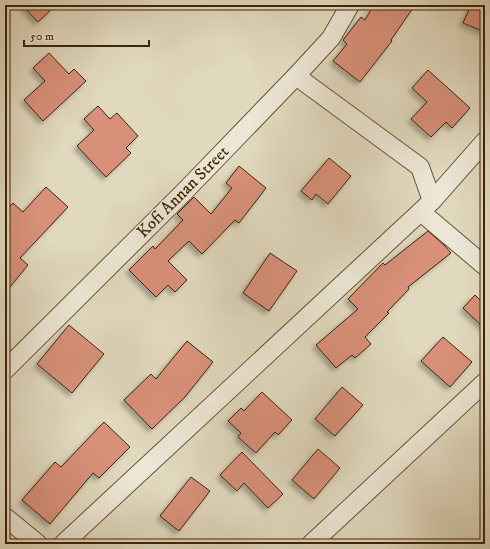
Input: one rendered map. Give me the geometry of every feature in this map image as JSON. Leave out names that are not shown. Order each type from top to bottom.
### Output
[{"type":"street","name":"Kofi Annan Street","points":[[5,370],[184,192],[296,76],[331,38],[350,5]]},
{"type":"street","points":[[296,76],[420,167],[426,206],[485,266]]},
{"type":"street","points":[[63,544],[426,206],[485,141]]},
{"type":"street","points":[[311,544],[485,382]]},
{"type":"street","points":[[5,517],[38,544]]},
{"type":"building","points":[[22,5],[56,5],[38,22]]},
{"type":"building","points":[[374,5],[415,5],[391,40],[392,41],[360,82],[333,61],[347,44],[343,40],[361,17],[365,20]]},
{"type":"building","points":[[471,5],[485,5],[485,32],[463,23]]},
{"type":"building","points":[[49,53],[69,74],[74,69],[86,81],[43,121],[24,100],[45,81],[33,68]]},
{"type":"building","points":[[428,70],[470,108],[452,128],[446,122],[431,137],[411,119],[427,102],[412,88]]},
{"type":"building","points":[[98,106],[110,119],[117,113],[138,136],[126,148],[131,153],[106,177],[77,146],[94,130],[84,119]]},
{"type":"building","points":[[329,158],[351,176],[328,204],[316,194],[312,200],[301,191]]},
{"type":"building","points":[[239,166],[266,188],[239,223],[235,220],[202,254],[189,241],[168,261],[187,280],[175,292],[168,285],[156,297],[129,270],[153,246],[155,249],[183,220],[177,214],[194,197],[211,214],[232,188],[226,183]]},
{"type":"building","points":[[46,187],[68,207],[20,258],[28,265],[5,293],[5,212],[13,203],[23,212]]},
{"type":"building","points":[[428,231],[451,253],[408,287],[409,289],[387,312],[389,313],[365,337],[371,344],[355,358],[352,355],[336,368],[316,345],[358,309],[348,299],[383,263],[385,265]]},
{"type":"building","points":[[270,253],[297,271],[269,311],[243,293]]},
{"type":"building","points":[[475,295],[485,305],[485,329],[463,308]]},
{"type":"building","points":[[69,325],[104,354],[72,393],[37,364]]},
{"type":"building","points":[[443,337],[472,362],[450,387],[421,361]]},
{"type":"building","points":[[187,341],[213,362],[185,397],[152,429],[124,400],[151,374],[156,379]]},
{"type":"building","points":[[342,387],[363,405],[335,436],[315,419]]},
{"type":"building","points":[[262,392],[292,420],[278,435],[275,432],[256,453],[238,437],[241,433],[228,421],[241,408],[244,411]]},
{"type":"building","points":[[104,422],[130,447],[99,478],[93,473],[50,524],[22,500],[55,462],[61,467]]},
{"type":"building","points":[[318,449],[340,468],[314,499],[292,480]]},
{"type":"building","points":[[242,452],[283,494],[268,508],[244,483],[237,491],[220,475]]},
{"type":"building","points":[[191,477],[210,491],[179,531],[160,516]]}]
